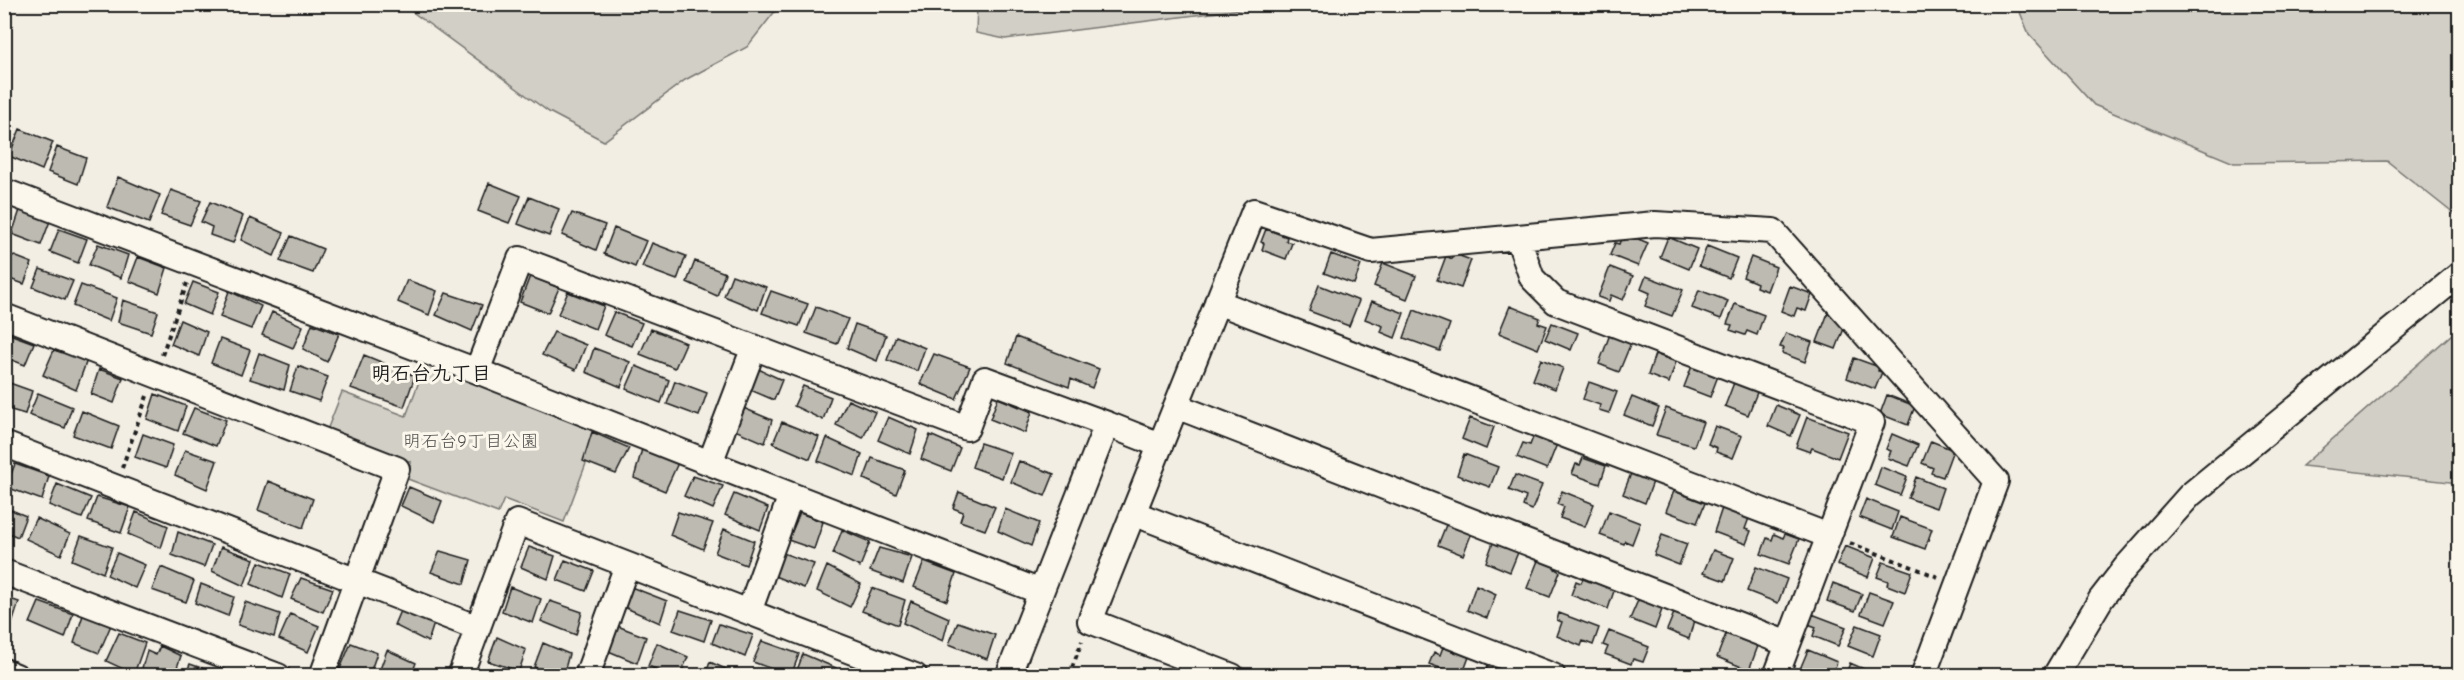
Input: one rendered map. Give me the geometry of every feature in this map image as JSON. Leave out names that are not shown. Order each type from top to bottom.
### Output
[{"type":"street","points":[[4,191],[477,371],[1041,592]]},
{"type":"street","points":[[1232,675],[1090,621],[1254,211],[1371,251],[1655,224],[1773,231],[1996,481],[1923,675]]},
{"type":"street","points":[[1518,238],[1532,278],[1556,302],[1872,422],[1776,675]]},
{"type":"street","points":[[477,371],[520,259],[967,428],[985,379],[1160,445]]},
{"type":"street","points":[[2055,675],[2107,591],[2151,537],[2190,495],[2460,274]]},
{"type":"street","points":[[1217,302],[1829,536]]},
{"type":"street","points":[[4,316],[397,469],[322,675]]},
{"type":"street","points":[[710,463],[754,347]]},
{"type":"street","points":[[1176,406],[1788,644]]},
{"type":"street","points":[[1008,675],[1107,424]]},
{"type":"street","points":[[4,444],[478,628]]},
{"type":"street","points":[[749,612],[791,495]]},
{"type":"street","points":[[1133,513],[1553,675]]},
{"type":"street","points":[[460,675],[517,522],[749,612],[870,667],[915,675]]},
{"type":"street","points":[[587,675],[627,565]]},
{"type":"street","points":[[4,572],[278,675]]},
{"type":"street","points":[[4,671],[16,675]]},
{"type":"path","points":[[1829,536],[1957,584]]},
{"type":"path","points":[[1069,675],[1090,621]]},
{"type":"green space","points":[[977,4],[1253,5],[1251,8],[1005,39],[976,33]]},
{"type":"green space","points":[[403,5],[780,5],[747,47],[685,80],[604,141],[549,112]]},
{"type":"green space","points":[[2017,5],[2459,5],[2459,218],[2387,161],[2234,163],[2094,105],[2029,34]]},
{"type":"green space","points":[[2459,328],[2459,483],[2302,466]]},
{"type":"green space","name":"明石台9丁目公園","points":[[426,363],[599,429],[564,522],[504,499],[498,513],[405,478],[411,462],[327,430],[342,392],[406,416]]},
{"type":"building","points":[[4,125],[14,128],[4,147]]},
{"type":"building","points":[[20,129],[53,142],[42,170],[9,156]]},
{"type":"building","points":[[57,147],[86,158],[78,184],[48,172]]},
{"type":"building","points":[[118,177],[160,195],[149,223],[107,207]]},
{"type":"building","points":[[489,183],[521,196],[509,223],[478,211]]},
{"type":"building","points":[[171,190],[201,201],[190,225],[161,215]]},
{"type":"building","points":[[529,197],[559,209],[549,236],[518,224]]},
{"type":"building","points":[[210,202],[243,216],[233,243],[210,235],[212,227],[201,222]]},
{"type":"building","points":[[4,204],[12,207],[4,227]]},
{"type":"building","points":[[20,210],[50,221],[41,245],[12,234]]},
{"type":"building","points":[[572,213],[605,225],[596,250],[562,235]]},
{"type":"building","points":[[250,218],[284,233],[274,256],[241,240]]},
{"type":"building","points":[[614,228],[646,241],[635,267],[604,254]]},
{"type":"building","points":[[59,229],[87,239],[78,263],[50,252]]},
{"type":"building","points":[[1266,229],[1287,237],[1286,241],[1292,243],[1286,259],[1262,250],[1264,243],[1261,242]]},
{"type":"building","points":[[1623,233],[1648,243],[1638,266],[1610,255],[1615,243],[1619,244]]},
{"type":"building","points":[[291,236],[323,249],[313,273],[280,261]]},
{"type":"building","points":[[1668,237],[1697,249],[1689,269],[1660,257]]},
{"type":"building","points":[[652,243],[686,256],[677,280],[642,267]]},
{"type":"building","points":[[98,244],[128,255],[121,278],[89,265]]},
{"type":"building","points":[[1707,246],[1737,258],[1729,278],[1699,266]]},
{"type":"building","points":[[4,252],[32,263],[24,284],[4,277]]},
{"type":"building","points":[[1331,254],[1361,265],[1354,284],[1324,273]]},
{"type":"building","points":[[1454,254],[1471,260],[1461,288],[1437,280],[1446,256],[1452,259]]},
{"type":"building","points":[[138,257],[167,268],[159,293],[129,281]]},
{"type":"building","points":[[1751,257],[1776,267],[1767,291],[1756,287],[1757,283],[1743,277]]},
{"type":"building","points":[[695,261],[725,273],[717,296],[687,282]]},
{"type":"building","points":[[1383,263],[1416,276],[1407,299],[1374,286]]},
{"type":"building","points":[[1610,267],[1633,276],[1623,300],[1611,295],[1609,301],[1598,297]]},
{"type":"building","points":[[40,269],[73,281],[65,300],[33,287]]},
{"type":"building","points":[[732,275],[766,287],[758,310],[724,296]]},
{"type":"building","points":[[530,276],[559,288],[548,313],[520,302]]},
{"type":"building","points":[[1646,276],[1683,290],[1672,316],[1645,306],[1650,293],[1641,289]]},
{"type":"building","points":[[407,280],[437,291],[429,315],[398,302]]},
{"type":"building","points":[[193,282],[219,292],[210,315],[184,304]]},
{"type":"building","points":[[81,285],[117,298],[109,321],[73,306]]},
{"type":"building","points":[[1319,285],[1359,301],[1349,326],[1309,311]]},
{"type":"building","points":[[1790,286],[1812,294],[1806,311],[1797,308],[1794,316],[1781,311]]},
{"type":"building","points":[[1699,290],[1728,301],[1721,319],[1692,308]]},
{"type":"building","points":[[229,291],[261,306],[251,329],[220,317]]},
{"type":"building","points":[[771,291],[808,304],[799,326],[762,313]]},
{"type":"building","points":[[568,292],[604,306],[595,329],[558,314]]},
{"type":"building","points":[[446,293],[482,305],[472,331],[436,315]]},
{"type":"building","points":[[123,300],[158,312],[151,333],[118,322]]},
{"type":"building","points":[[1372,301],[1404,313],[1395,338],[1381,332],[1383,326],[1365,319]]},
{"type":"building","points":[[1735,304],[1764,315],[1757,335],[1747,331],[1745,335],[1730,330],[1732,325],[1727,324]]},
{"type":"building","points":[[1510,306],[1540,318],[1538,323],[1547,326],[1538,349],[1499,333]]},
{"type":"building","points":[[816,307],[848,319],[837,344],[806,333]]},
{"type":"building","points":[[1414,310],[1450,324],[1440,351],[1404,338]]},
{"type":"building","points":[[272,312],[303,326],[293,348],[262,335]]},
{"type":"building","points":[[614,312],[642,323],[632,346],[604,335]]},
{"type":"building","points":[[1828,313],[1841,318],[1845,326],[1836,349],[1817,342]]},
{"type":"building","points":[[180,320],[207,332],[199,356],[171,344]]},
{"type":"building","points":[[1552,323],[1578,333],[1571,350],[1545,339]]},
{"type":"building","points":[[312,324],[339,334],[327,362],[303,349]]},
{"type":"building","points":[[855,324],[886,335],[877,361],[847,348]]},
{"type":"building","points":[[651,329],[686,343],[675,368],[640,354]]},
{"type":"building","points":[[4,332],[34,343],[25,365],[4,357]]},
{"type":"building","points":[[554,332],[586,345],[576,370],[542,355]]},
{"type":"building","points":[[1786,333],[1812,342],[1805,362],[1782,353],[1784,348],[1780,347]]},
{"type":"building","points":[[1610,334],[1631,343],[1619,372],[1599,364]]},
{"type":"building","points":[[896,336],[925,348],[917,371],[887,360]]},
{"type":"building","points":[[1016,337],[1099,369],[1092,388],[1071,379],[1069,387],[1007,363]]},
{"type":"building","points":[[220,339],[250,350],[241,375],[211,363]]},
{"type":"building","points":[[594,348],[630,362],[621,387],[586,372]]},
{"type":"building","points":[[54,350],[87,360],[76,390],[43,375]]},
{"type":"building","points":[[259,353],[290,365],[284,390],[250,379]]},
{"type":"building","points":[[934,354],[970,367],[956,399],[920,384]]},
{"type":"building","points":[[1655,354],[1676,362],[1669,383],[1648,375]]},
{"type":"building","points":[[364,355],[415,376],[404,407],[351,388]]},
{"type":"building","points":[[1854,358],[1879,367],[1878,371],[1882,372],[1875,389],[1847,378]]},
{"type":"building","points":[[1541,359],[1563,368],[1555,389],[1533,380]]},
{"type":"building","points":[[298,366],[328,377],[319,401],[290,391]]},
{"type":"building","points":[[636,366],[669,380],[661,403],[626,389]]},
{"type":"building","points":[[1692,366],[1718,376],[1710,397],[1684,387]]},
{"type":"building","points":[[754,367],[782,380],[774,400],[746,388]]},
{"type":"building","points":[[99,369],[123,378],[114,403],[91,394]]},
{"type":"building","points":[[1735,380],[1758,390],[1748,415],[1725,406]]},
{"type":"building","points":[[4,381],[32,391],[25,414],[4,408]]},
{"type":"building","points":[[675,381],[707,393],[699,416],[667,404]]},
{"type":"building","points":[[1589,382],[1617,392],[1609,413],[1599,410],[1600,405],[1583,399]]},
{"type":"building","points":[[803,386],[831,397],[823,420],[794,406]]},
{"type":"building","points":[[38,393],[72,407],[65,428],[29,415]]},
{"type":"building","points":[[155,394],[186,406],[178,431],[147,419]]},
{"type":"building","points":[[1887,395],[1915,406],[1908,425],[1880,414]]},
{"type":"building","points":[[1632,397],[1659,408],[1652,426],[1624,415]]},
{"type":"building","points":[[998,398],[1032,412],[1025,433],[990,419]]},
{"type":"building","points":[[848,400],[875,412],[863,438],[836,425]]},
{"type":"building","points":[[1776,405],[1800,415],[1791,436],[1768,426]]},
{"type":"building","points":[[741,407],[772,420],[765,443],[730,428]]},
{"type":"building","points":[[194,408],[226,420],[216,446],[183,433]]},
{"type":"building","points":[[1666,408],[1703,422],[1694,446],[1656,435]]},
{"type":"building","points":[[82,411],[119,426],[111,449],[73,435]]},
{"type":"building","points":[[888,417],[918,430],[910,454],[878,440]]},
{"type":"building","points":[[1807,417],[1848,432],[1838,458],[1812,448],[1810,452],[1796,447]]},
{"type":"building","points":[[1470,418],[1494,427],[1486,449],[1462,439]]},
{"type":"building","points":[[782,422],[819,437],[810,459],[773,443]]},
{"type":"building","points":[[1715,426],[1742,436],[1733,458],[1716,452],[1717,448],[1708,444]]},
{"type":"building","points":[[592,432],[629,448],[616,474],[583,461]]},
{"type":"building","points":[[143,434],[173,445],[166,468],[135,457]]},
{"type":"building","points":[[1892,434],[1918,445],[1909,466],[1888,458],[1891,451],[1886,449]]},
{"type":"building","points":[[930,435],[960,448],[951,471],[921,459]]},
{"type":"building","points":[[1534,435],[1557,444],[1547,469],[1517,457],[1523,443],[1530,445]]},
{"type":"building","points":[[827,438],[862,454],[855,476],[818,461]]},
{"type":"building","points":[[1931,441],[1953,450],[1943,477],[1931,473],[1933,468],[1922,463]]},
{"type":"building","points":[[980,443],[1011,453],[1002,478],[972,467]]},
{"type":"building","points":[[642,449],[678,463],[665,491],[634,478]]},
{"type":"building","points":[[185,450],[217,461],[207,489],[175,475]]},
{"type":"building","points":[[1464,454],[1498,467],[1490,487],[1457,475]]},
{"type":"building","points":[[872,458],[905,470],[896,494],[864,479]]},
{"type":"building","points":[[1583,458],[1606,466],[1600,484],[1572,474],[1576,464],[1580,465]]},
{"type":"building","points":[[1019,461],[1054,474],[1045,496],[1011,482]]},
{"type":"building","points":[[15,464],[49,476],[42,500],[6,487]]},
{"type":"building","points":[[1881,467],[1907,477],[1900,495],[1875,485]]},
{"type":"building","points":[[1632,471],[1654,479],[1645,503],[1623,494]]},
{"type":"building","points":[[1515,475],[1542,485],[1532,510],[1523,506],[1526,497],[1509,490]]},
{"type":"building","points":[[693,476],[723,486],[713,509],[684,496]]},
{"type":"building","points":[[1916,477],[1943,488],[1936,508],[1908,498]]},
{"type":"building","points":[[268,481],[313,499],[303,528],[258,510]]},
{"type":"building","points":[[57,484],[91,498],[82,518],[49,505]]},
{"type":"building","points":[[409,487],[442,501],[434,522],[401,506]]},
{"type":"building","points":[[1562,491],[1594,504],[1585,527],[1560,518],[1564,507],[1557,504]]},
{"type":"building","points":[[1674,491],[1705,503],[1697,523],[1666,511]]},
{"type":"building","points":[[959,492],[995,507],[985,530],[960,521],[963,512],[953,508]]},
{"type":"building","points":[[734,494],[768,508],[760,530],[725,515]]},
{"type":"building","points":[[97,497],[130,507],[121,533],[88,521]]},
{"type":"building","points":[[1866,499],[1898,512],[1892,530],[1859,517]]},
{"type":"building","points":[[4,507],[26,516],[18,537],[4,531]]},
{"type":"building","points":[[1722,508],[1749,518],[1745,529],[1751,531],[1746,544],[1714,532]]},
{"type":"building","points":[[1005,509],[1039,523],[1031,546],[998,531]]},
{"type":"building","points":[[1609,511],[1640,523],[1632,544],[1625,541],[1624,544],[1600,535]]},
{"type":"building","points":[[136,512],[168,526],[161,548],[128,534]]},
{"type":"building","points":[[678,512],[713,523],[703,549],[670,535]]},
{"type":"building","points":[[800,513],[823,522],[814,549],[788,540]]},
{"type":"building","points":[[1900,517],[1932,529],[1925,549],[1893,537]]},
{"type":"building","points":[[36,518],[70,534],[61,555],[26,539]]},
{"type":"building","points":[[1448,520],[1473,530],[1463,555],[1438,545]]},
{"type":"building","points":[[724,529],[754,541],[746,565],[715,553]]},
{"type":"building","points":[[842,530],[870,542],[860,567],[833,554]]},
{"type":"building","points":[[178,532],[212,545],[204,567],[172,555]]},
{"type":"building","points":[[1774,534],[1783,538],[1785,534],[1799,539],[1789,564],[1761,554],[1767,538],[1772,540]]},
{"type":"building","points":[[1662,535],[1687,544],[1679,565],[1654,555]]},
{"type":"building","points":[[81,536],[112,547],[103,573],[72,560]]},
{"type":"building","points":[[1494,540],[1519,550],[1510,572],[1486,562]]},
{"type":"building","points":[[1845,546],[1875,558],[1868,577],[1837,565]]},
{"type":"building","points":[[221,547],[254,559],[244,586],[212,571]]},
{"type":"building","points":[[529,547],[555,556],[548,579],[521,567]]},
{"type":"building","points":[[879,548],[912,557],[903,583],[870,571]]},
{"type":"building","points":[[1713,550],[1734,558],[1725,581],[1703,573]]},
{"type":"building","points":[[440,551],[471,560],[464,584],[431,572]]},
{"type":"building","points":[[780,552],[814,564],[804,588],[772,575]]},
{"type":"building","points":[[117,553],[145,565],[135,588],[107,575]]},
{"type":"building","points":[[1539,558],[1556,565],[1555,569],[1560,572],[1550,597],[1527,588]]},
{"type":"building","points":[[565,560],[594,571],[586,591],[557,580]]},
{"type":"building","points":[[259,562],[290,574],[282,598],[251,584]]},
{"type":"building","points":[[924,562],[956,574],[947,601],[914,587]]},
{"type":"building","points":[[1883,562],[1912,572],[1905,592],[1887,585],[1888,581],[1877,577]]},
{"type":"building","points":[[827,566],[861,584],[850,607],[817,591]]},
{"type":"building","points":[[161,567],[194,581],[186,602],[152,590]]},
{"type":"building","points":[[1756,567],[1787,579],[1778,603],[1747,591]]},
{"type":"building","points":[[301,578],[333,589],[323,612],[291,599]]},
{"type":"building","points":[[1595,578],[1612,585],[1611,590],[1614,591],[1608,609],[1571,595],[1576,581],[1581,583],[1583,579],[1593,583]]},
{"type":"building","points":[[1833,583],[1862,594],[1855,611],[1827,601]]},
{"type":"building","points":[[201,584],[234,597],[228,616],[195,603]]},
{"type":"building","points":[[1476,585],[1496,594],[1487,618],[1467,610]]},
{"type":"building","points":[[510,587],[541,599],[533,623],[502,611]]},
{"type":"building","points":[[631,587],[667,601],[660,623],[624,607]]},
{"type":"building","points":[[872,588],[905,600],[898,625],[862,611]]},
{"type":"building","points":[[1869,592],[1894,601],[1885,623],[1861,614]]},
{"type":"building","points":[[4,597],[19,602],[11,627],[4,624]]},
{"type":"building","points":[[1639,598],[1663,607],[1655,629],[1630,619]]},
{"type":"building","points":[[550,601],[582,612],[576,635],[541,621]]},
{"type":"building","points":[[911,601],[949,618],[943,641],[903,623]]},
{"type":"building","points":[[39,602],[73,614],[65,638],[30,623]]},
{"type":"building","points":[[245,602],[280,614],[274,637],[238,625]]},
{"type":"building","points":[[402,606],[436,617],[428,642],[394,625]]},
{"type":"building","points":[[1676,608],[1695,616],[1689,639],[1667,630]]},
{"type":"building","points":[[680,610],[711,620],[704,641],[673,630]]},
{"type":"building","points":[[1559,613],[1599,628],[1593,645],[1583,641],[1581,646],[1557,636],[1562,622],[1557,620]]},
{"type":"building","points":[[290,614],[319,626],[308,652],[279,639]]},
{"type":"building","points":[[1812,614],[1846,627],[1838,646],[1813,636],[1816,627],[1808,624]]},
{"type":"building","points":[[83,615],[111,625],[99,653],[74,643]]},
{"type":"building","points":[[958,622],[995,635],[987,659],[949,644]]},
{"type":"building","points":[[719,624],[753,635],[745,657],[712,643]]},
{"type":"building","points":[[615,625],[646,637],[637,663],[606,650]]},
{"type":"building","points":[[1857,625],[1881,634],[1873,656],[1848,646]]},
{"type":"building","points":[[1609,631],[1649,647],[1643,662],[1633,659],[1631,664],[1605,654],[1608,647],[1603,645]]},
{"type":"building","points":[[119,633],[145,643],[134,674],[106,661]]},
{"type":"building","points":[[1726,634],[1758,646],[1749,670],[1717,657]]},
{"type":"building","points":[[497,637],[526,650],[519,671],[488,661]]},
{"type":"building","points":[[762,641],[799,654],[791,676],[753,662]]},
{"type":"building","points":[[351,643],[377,653],[369,676],[356,676],[340,669]]},
{"type":"building","points":[[543,643],[569,654],[563,676],[534,667]]},
{"type":"building","points":[[657,643],[688,657],[680,676],[673,676],[648,666]]},
{"type":"building","points":[[160,646],[181,656],[174,676],[161,676],[142,668],[147,651],[156,655]]},
{"type":"building","points":[[1443,647],[1469,657],[1462,676],[1429,664],[1434,652],[1440,655]]},
{"type":"building","points":[[387,650],[416,663],[411,676],[378,675]]},
{"type":"building","points":[[1808,650],[1837,662],[1832,676],[1816,676],[1800,669]]},
{"type":"building","points":[[803,654],[836,668],[834,676],[795,676]]},
{"type":"building","points":[[710,662],[741,676],[705,676]]},
{"type":"building","points":[[1850,663],[1880,676],[1845,676]]},
{"type":"building","points":[[190,664],[216,673],[215,676],[185,676]]},
{"type":"building","points":[[1488,665],[1502,670],[1503,666],[1520,676],[1484,676]]},
{"type":"district","name":"明石台九丁目","points":[[431,373]]}]
